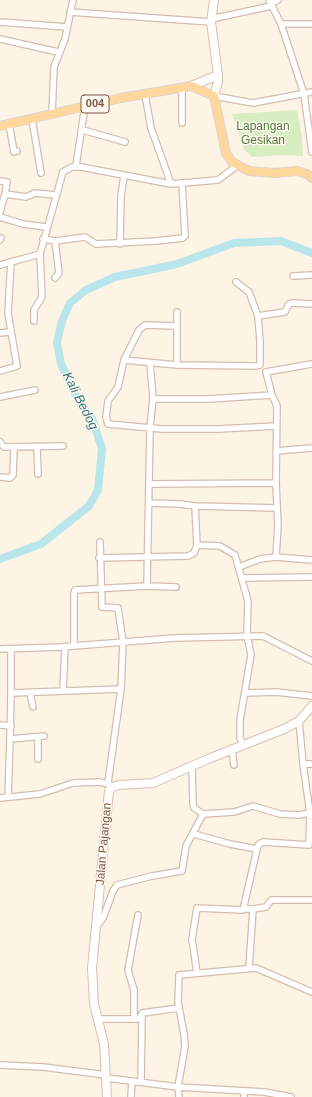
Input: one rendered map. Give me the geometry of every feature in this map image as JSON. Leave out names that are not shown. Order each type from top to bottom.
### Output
[{"type":"main road","points":[[214,0],[211,21],[218,75],[218,82],[214,96],[226,153],[232,162],[253,172],[297,171],[307,174],[312,178]]},
{"type":"main road","points":[[191,86],[218,75]]},
{"type":"main road","points":[[191,86],[214,96]]},
{"type":"main road","name":"004","points":[[0,126],[86,106],[191,86]]},
{"type":"main road","name":"Jalan Pajangan","points":[[107,1097],[104,1044],[93,998],[92,968],[110,785],[153,783],[232,749],[284,729],[299,721],[312,706]]},
{"type":"street","points":[[52,114],[54,67],[58,52],[65,39],[73,0]]},
{"type":"street","points":[[70,12],[211,21],[278,0]]},
{"type":"street","points":[[270,3],[281,24],[304,94],[310,116],[312,152]]},
{"type":"street","points":[[0,22],[67,28]]},
{"type":"street","points":[[281,24],[312,24]]},
{"type":"street","points":[[0,39],[58,52]]},
{"type":"street","points":[[182,88],[182,123]]},
{"type":"street","points":[[214,96],[252,103],[312,92]]},
{"type":"street","points":[[145,94],[151,128],[171,184]]},
{"type":"street","points":[[76,166],[86,106]]},
{"type":"street","points":[[32,119],[41,173]]},
{"type":"street","points":[[9,124],[14,152],[17,151]]},
{"type":"street","points":[[83,130],[126,142]]},
{"type":"street","points":[[34,321],[34,310],[42,297],[40,254],[46,227],[63,172],[76,166],[171,184],[218,180],[238,165]]},
{"type":"street","points":[[120,244],[121,196],[124,176]]},
{"type":"street","points":[[0,181],[7,182],[0,212]]},
{"type":"street","points":[[43,239],[55,241],[85,237],[96,244],[120,244],[156,241],[185,236],[182,183]]},
{"type":"street","points":[[4,194],[26,197],[35,193],[56,195]]},
{"type":"street","points":[[0,217],[23,224],[46,227]]},
{"type":"street","points":[[55,241],[59,273],[55,278]]},
{"type":"street","points":[[0,265],[40,254]]},
{"type":"street","points":[[0,371],[17,366],[10,332],[8,313],[11,262]]},
{"type":"street","points":[[293,276],[312,275]]},
{"type":"street","points":[[236,282],[248,292],[258,316],[260,365],[263,371],[266,372],[272,395],[277,406],[276,483],[278,525],[276,557]]},
{"type":"street","points":[[258,316],[285,312],[289,304],[292,303],[312,304]]},
{"type":"street","points":[[177,312],[177,365]]},
{"type":"street","points":[[176,326],[142,326],[124,360],[118,387],[108,402],[107,422],[109,424],[150,428],[218,429],[276,426]]},
{"type":"street","points":[[0,333],[10,332]]},
{"type":"street","points":[[124,360],[177,365],[254,367],[260,365]]},
{"type":"street","points":[[147,586],[150,428],[154,399],[150,363]]},
{"type":"street","points":[[266,372],[312,364]]},
{"type":"street","points":[[0,397],[35,390]]},
{"type":"street","points":[[154,399],[208,399],[272,395]]},
{"type":"street","points":[[0,442],[2,447],[14,448],[63,446]]},
{"type":"street","points":[[37,447],[38,474]]},
{"type":"street","points":[[0,477],[10,478],[13,475],[14,448]]},
{"type":"street","points":[[276,451],[312,448]]},
{"type":"street","points":[[149,484],[276,483]]},
{"type":"street","points":[[149,503],[195,506],[277,508]]},
{"type":"street","points":[[100,558],[188,556],[194,553],[197,545],[195,506]]},
{"type":"street","points":[[0,798],[40,794],[73,783],[110,785],[121,689],[123,642],[118,608],[103,608],[100,542]]},
{"type":"street","points":[[197,545],[220,546],[235,555],[248,601],[247,636],[251,655],[246,693],[240,720],[240,738],[243,745]]},
{"type":"street","points":[[239,567],[260,559],[276,557],[312,560]]},
{"type":"street","points":[[242,578],[312,577]]},
{"type":"street","points":[[74,646],[74,591],[78,589],[147,586],[176,587]]},
{"type":"street","points":[[0,649],[65,647],[123,642],[263,636],[312,661]]},
{"type":"street","points":[[63,691],[65,647]]},
{"type":"street","points":[[8,797],[12,694],[11,649]]},
{"type":"street","points":[[12,694],[121,689]]},
{"type":"street","points":[[246,693],[276,692],[312,696]]},
{"type":"street","points":[[30,693],[33,707]]},
{"type":"street","points":[[244,909],[259,844],[263,842],[311,846],[310,813],[299,721]]},
{"type":"street","points":[[0,725],[11,726]]},
{"type":"street","points":[[10,739],[41,736],[38,759]]},
{"type":"street","points":[[232,749],[234,765]]},
{"type":"street","points":[[303,764],[312,764]]},
{"type":"street","points":[[192,766],[193,804],[197,810],[203,814],[234,812],[253,806],[280,814],[299,816],[310,813]]},
{"type":"street","points":[[97,926],[103,918],[113,891],[117,885],[152,876],[181,872],[186,846],[194,834],[203,814]]},
{"type":"street","points":[[194,834],[230,844],[257,849]]},
{"type":"street","points":[[197,973],[192,939],[197,908],[242,911],[244,909],[266,907],[269,901],[274,899],[312,900]]},
{"type":"street","points":[[249,968],[253,909]]},
{"type":"street","points":[[134,1018],[134,990],[128,970],[138,915]]},
{"type":"street","points":[[179,1097],[178,1087],[185,1046],[179,1008],[179,976],[249,968],[260,969],[312,992]]},
{"type":"street","points":[[98,1019],[140,1018],[143,1013],[179,1008]]},
{"type":"street","points":[[141,1082],[141,1019],[143,1013]]},
{"type":"street","points":[[0,1064],[43,1067],[178,1087],[291,1097]]},
{"type":"street","points":[[131,1097],[132,1081]]},
{"type":"green space","name":"Lapangan Gesikan","points":[[297,110],[302,137],[303,156],[280,155],[252,157],[244,149],[232,114]]},
{"type":"waterway","name":"Kali Bedog","points":[[0,559],[41,544],[89,506],[98,490],[102,449],[92,418],[80,404],[61,364],[57,342],[62,321],[70,303],[86,290],[115,277],[177,264],[234,243],[281,241],[312,253]]}]
